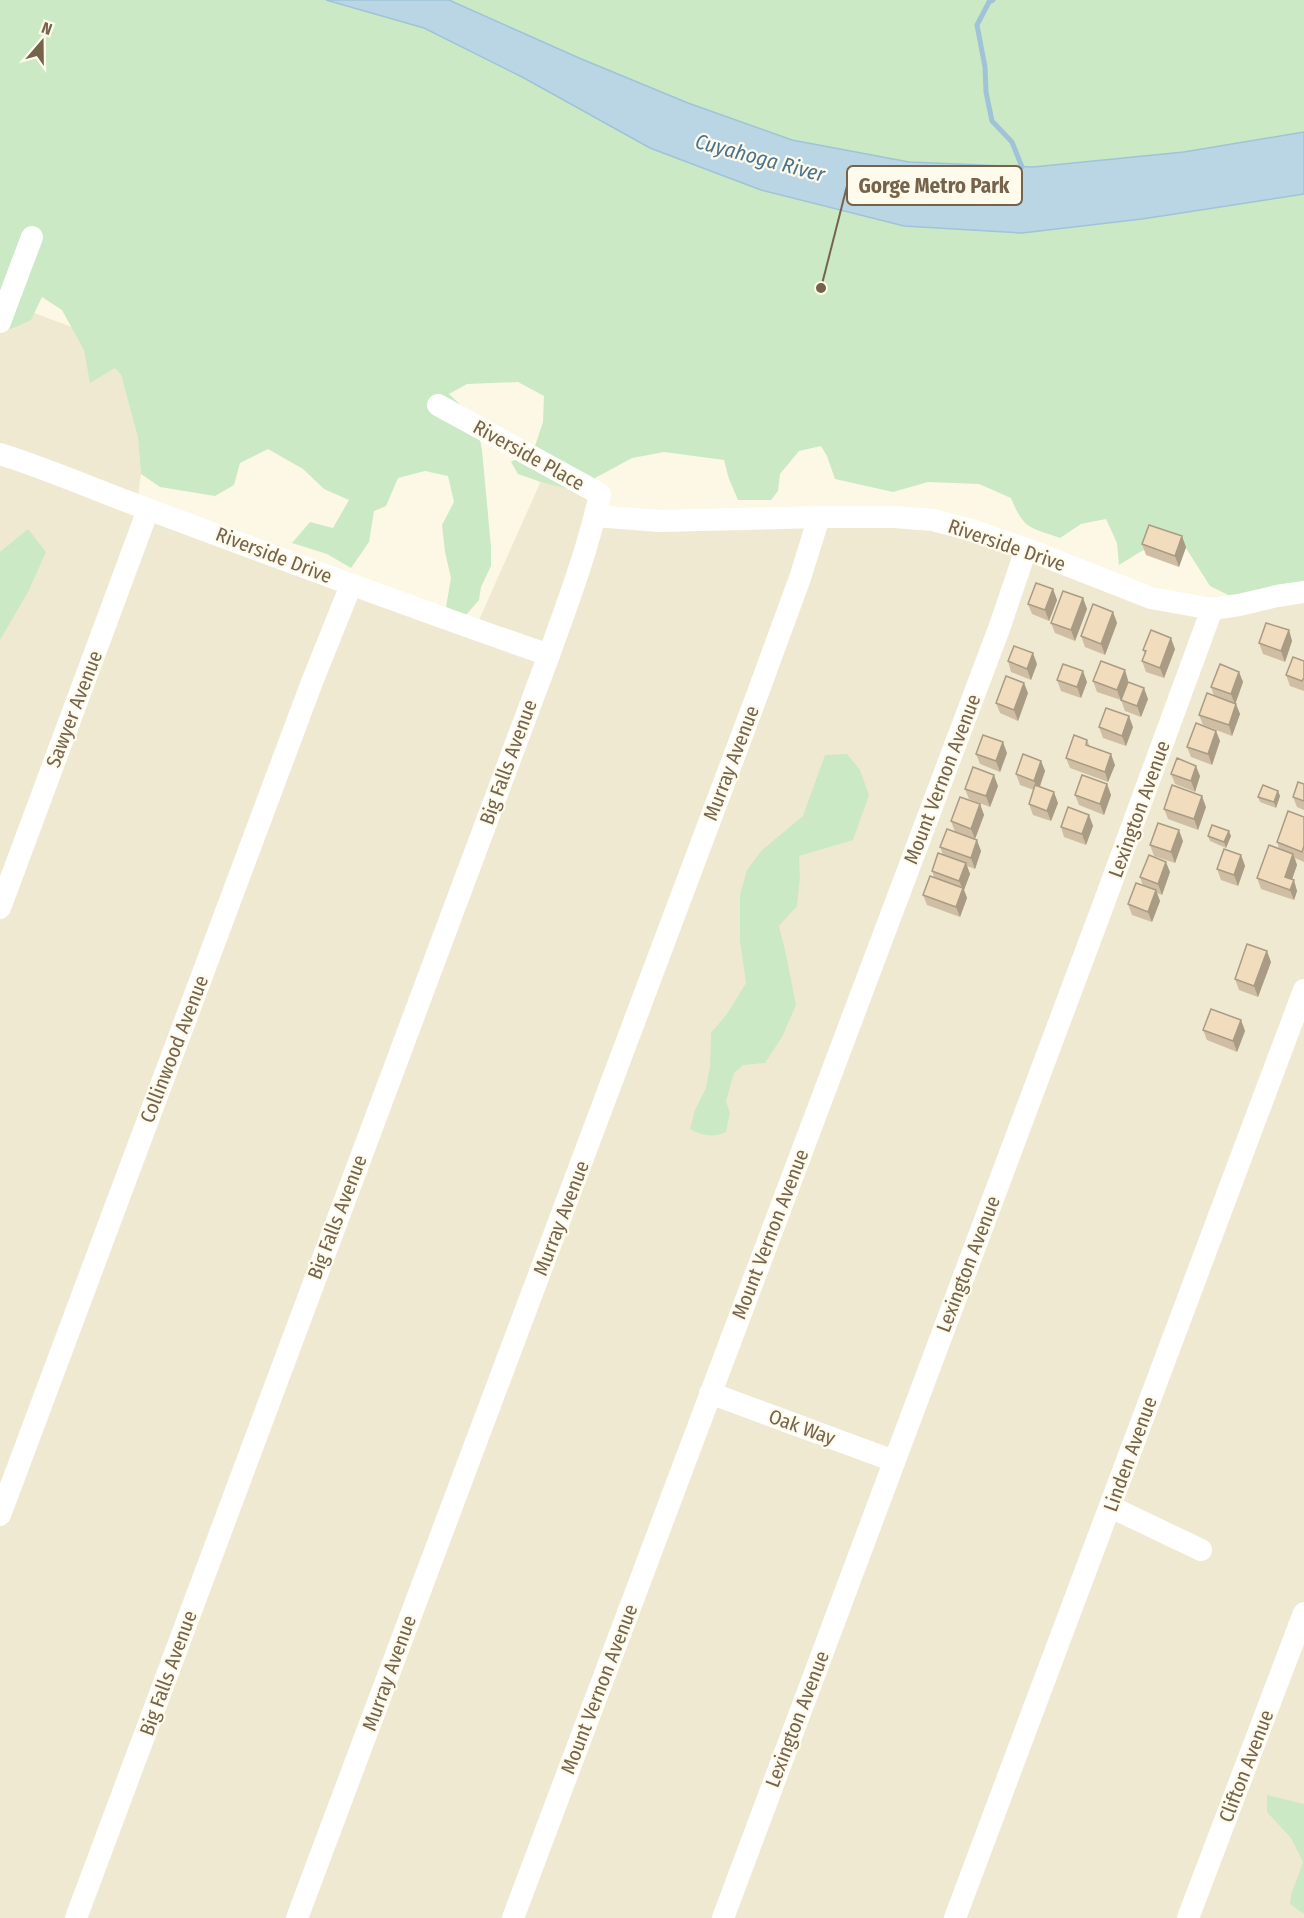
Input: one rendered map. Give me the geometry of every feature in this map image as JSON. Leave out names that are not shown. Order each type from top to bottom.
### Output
[{"type":"street","points":[[0,321],[32,237]]},
{"type":"street","name":"Riverside Place","points":[[438,405],[600,494],[595,516]]},
{"type":"street","name":"Riverside Drive","points":[[0,454],[83,483],[148,510],[351,585],[549,655]]},
{"type":"street","name":"Sawyer Avenue","points":[[0,908],[148,510]]},
{"type":"street","name":"Riverside Drive","points":[[595,516],[659,521],[819,517],[894,517],[933,520],[1026,549],[1151,598],[1212,609],[1304,592]]},
{"type":"street","name":"Big Falls Avenue","points":[[76,1918],[549,655],[578,576],[595,516]]},
{"type":"street","name":"Murray Avenue","points":[[297,1918],[756,698],[800,578],[819,517]]},
{"type":"street","name":"Mount Vernon Avenue","points":[[513,1918],[1000,626],[1026,549]]},
{"type":"street","name":"Collinwood Avenue","points":[[0,1515],[303,704],[351,585]]},
{"type":"street","name":"Lexington Avenue","points":[[723,1918],[1212,609]]},
{"type":"street","name":"Linden Avenue","points":[[955,1918],[1304,990]]},
{"type":"street","name":"Oak Way","points":[[710,1393],[894,1461]]},
{"type":"street","points":[[1111,1507],[1201,1550]]},
{"type":"street","name":"Clifton Avenue","points":[[1188,1918],[1304,1613]]},
{"type":"shaded area","points":[[7,303],[88,333],[121,375],[138,438],[141,474],[137,505],[475,629],[548,465],[600,494],[595,515],[894,517],[1212,609],[1304,592],[1304,1918],[0,1918],[0,322]]},
{"type":"green space","points":[[0,0],[1304,0],[1304,585],[1234,598],[1210,586],[1177,534],[1119,565],[1117,543],[1106,519],[1081,524],[1060,538],[1029,526],[1020,516],[1011,498],[979,484],[928,482],[893,492],[835,479],[821,446],[799,451],[780,474],[778,491],[771,500],[738,500],[724,460],[664,452],[632,458],[573,490],[541,482],[518,474],[511,462],[534,449],[543,422],[544,396],[518,382],[467,384],[449,394],[476,419],[482,450],[491,547],[491,566],[481,587],[479,600],[465,616],[446,607],[451,578],[442,525],[454,502],[448,476],[425,471],[398,478],[386,506],[374,511],[369,542],[351,568],[327,554],[292,543],[310,522],[333,528],[349,500],[324,489],[303,469],[268,449],[240,463],[234,485],[215,496],[160,487],[141,474],[138,438],[121,375],[115,368],[90,383],[84,350],[62,310],[42,297],[31,320],[11,329],[0,326]]},
{"type":"green space","points":[[28,529],[46,552],[28,592],[0,640],[0,552]]},
{"type":"green space","points":[[847,754],[860,770],[869,795],[853,840],[799,856],[797,906],[779,926],[796,1005],[782,1037],[765,1063],[743,1065],[734,1073],[726,1101],[730,1113],[726,1132],[712,1136],[699,1133],[690,1129],[695,1110],[706,1088],[710,1067],[711,1033],[727,1014],[746,983],[740,940],[740,895],[747,870],[762,850],[803,816],[825,755]]},
{"type":"green space","points":[[1267,1795],[1304,1804],[1304,1914],[1290,1904],[1303,1862],[1291,1838],[1267,1812]]},
{"type":"water","name":"Cuyahoga River","points":[[326,0],[449,0],[579,58],[688,103],[792,140],[909,162],[1033,167],[1184,152],[1304,132],[1304,194],[1142,219],[1022,233],[904,226],[761,190],[650,148],[524,78],[424,28]]},
{"type":"building","points":[[1149,525],[1182,536],[1175,556],[1142,544]]},
{"type":"building","points":[[1036,583],[1053,589],[1045,610],[1028,604]]},
{"type":"building","points":[[1063,591],[1083,598],[1071,630],[1051,623]]},
{"type":"building","points":[[1093,604],[1113,612],[1101,644],[1081,636]]},
{"type":"building","points":[[1266,623],[1289,630],[1281,651],[1259,643]]},
{"type":"building","points":[[1151,630],[1171,638],[1160,668],[1142,661],[1146,651],[1143,650]]},
{"type":"building","points":[[1014,646],[1033,653],[1027,669],[1008,661]]},
{"type":"building","points":[[1293,657],[1304,661],[1302,681],[1286,675]]},
{"type":"building","points":[[1101,661],[1125,670],[1117,690],[1093,681]]},
{"type":"building","points":[[1063,664],[1083,671],[1077,687],[1057,680]]},
{"type":"building","points":[[1220,664],[1239,672],[1231,694],[1211,687]]},
{"type":"building","points":[[1006,676],[1024,683],[1014,710],[996,703]]},
{"type":"building","points":[[1128,682],[1144,688],[1137,706],[1121,700]]},
{"type":"building","points":[[1207,693],[1236,704],[1229,725],[1199,715]]},
{"type":"building","points":[[1106,708],[1129,716],[1122,736],[1099,727]]},
{"type":"building","points":[[1196,723],[1216,731],[1208,754],[1187,747]]},
{"type":"building","points":[[983,735],[1003,742],[996,761],[976,754]]},
{"type":"building","points":[[1074,735],[1087,740],[1086,745],[1111,754],[1105,772],[1066,758]]},
{"type":"building","points":[[1023,754],[1041,761],[1034,781],[1016,774]]},
{"type":"building","points":[[1177,758],[1196,766],[1191,781],[1171,774]]},
{"type":"building","points":[[973,767],[994,775],[986,796],[965,789]]},
{"type":"building","points":[[1082,775],[1107,784],[1100,804],[1075,795]]},
{"type":"building","points":[[1298,782],[1304,784],[1304,801],[1293,797]]},
{"type":"building","points":[[1035,785],[1054,792],[1047,811],[1029,804]]},
{"type":"building","points":[[1172,785],[1202,796],[1194,819],[1164,809]]},
{"type":"building","points":[[1263,785],[1278,791],[1274,802],[1258,797]]},
{"type":"building","points":[[960,797],[980,804],[971,829],[951,821]]},
{"type":"building","points":[[1068,807],[1089,815],[1082,834],[1061,827]]},
{"type":"building","points":[[1288,811],[1304,817],[1302,852],[1277,842]]},
{"type":"building","points":[[1158,823],[1179,830],[1171,852],[1150,845]]},
{"type":"building","points":[[1212,825],[1229,831],[1224,842],[1208,836]]},
{"type":"building","points":[[947,829],[977,840],[971,858],[940,847]]},
{"type":"building","points":[[1269,845],[1293,854],[1285,877],[1294,880],[1290,890],[1257,878]]},
{"type":"building","points":[[1224,849],[1241,855],[1234,875],[1217,869]]},
{"type":"building","points":[[938,853],[966,863],[959,881],[932,871]]},
{"type":"building","points":[[1149,855],[1166,862],[1158,884],[1140,877]]},
{"type":"building","points":[[930,876],[963,888],[956,907],[923,895]]},
{"type":"building","points":[[1136,883],[1156,890],[1148,912],[1128,904]]},
{"type":"building","points":[[1247,944],[1267,951],[1254,986],[1235,979]]},
{"type":"building","points":[[1211,1009],[1241,1020],[1233,1041],[1203,1030]]},
{"type":"waterway","points":[[993,0],[989,2],[977,25],[985,67],[986,92],[992,121],[1012,142],[1022,167]]},
{"type":"place","name":"Gorge Metro Park","points":[[821,288]]}]
